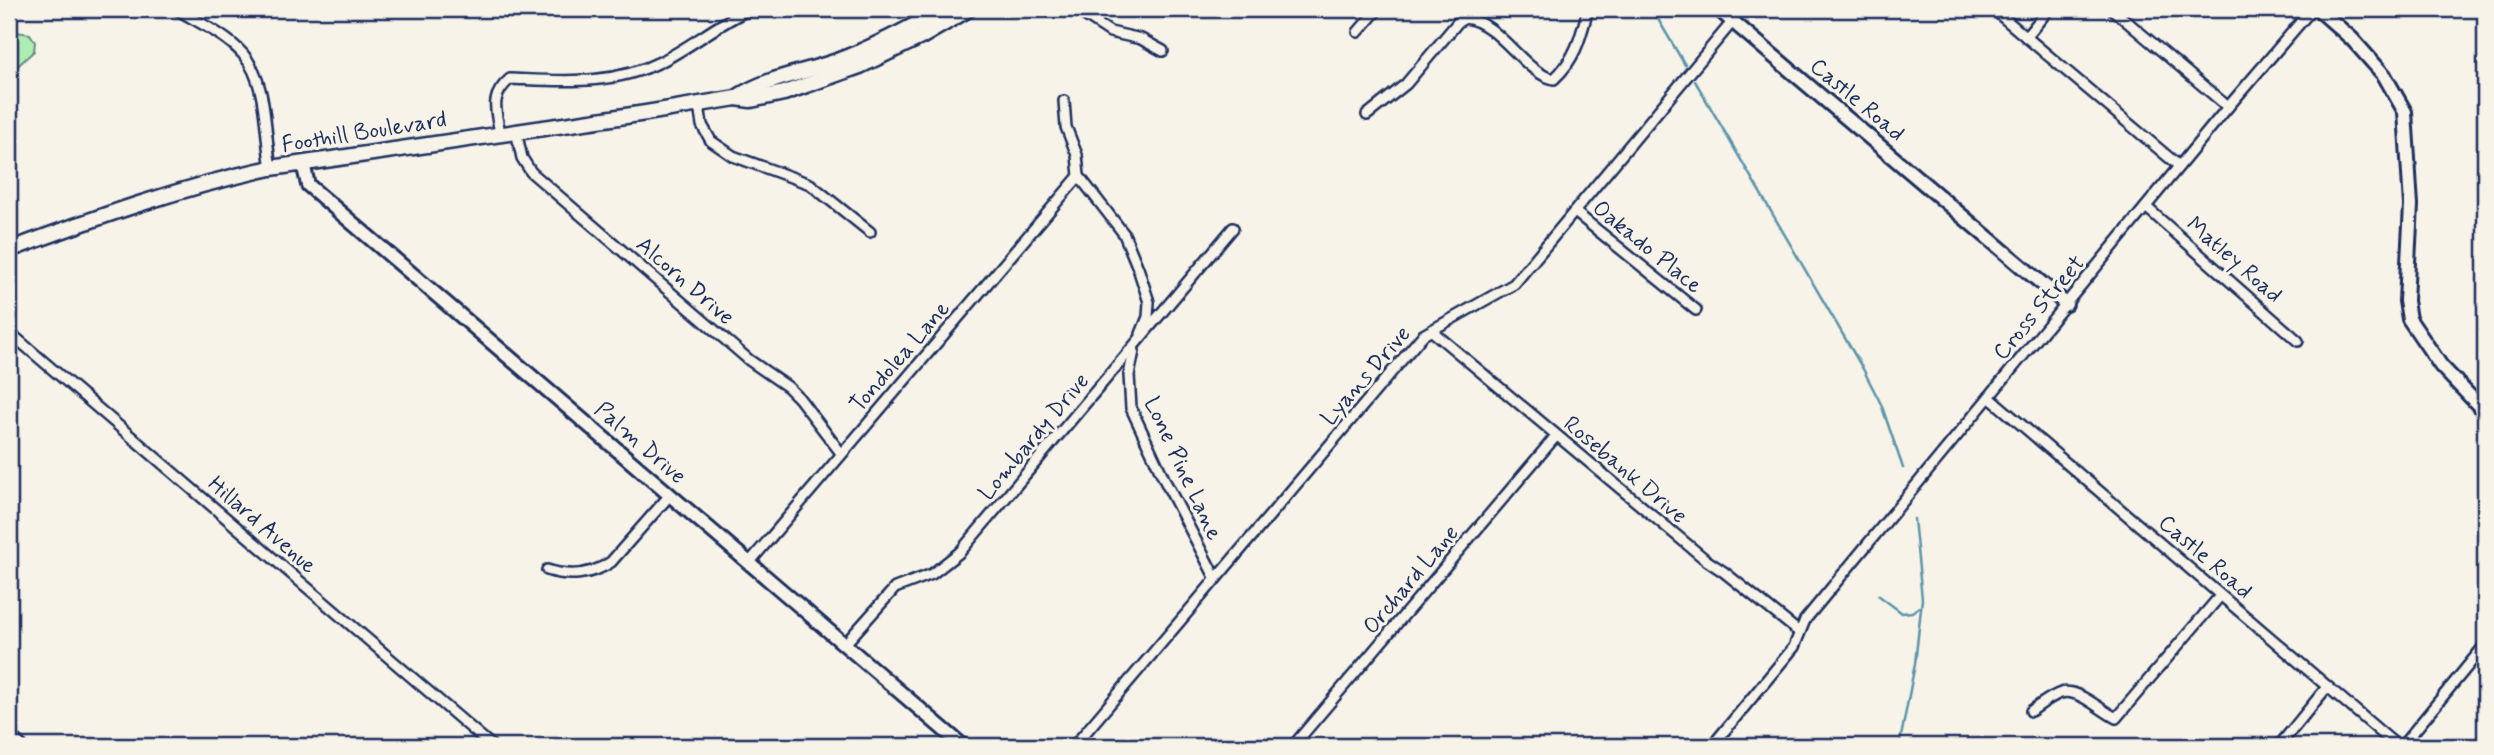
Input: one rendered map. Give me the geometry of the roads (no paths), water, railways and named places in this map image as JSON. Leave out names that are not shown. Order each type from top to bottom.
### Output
[{"type":"main road","name":"Foothill Boulevard","points":[[736,98],[753,87],[837,61],[912,27],[944,9]]},
{"type":"main road","name":"Foothill Boulevard","points":[[9,250],[150,199],[222,178],[271,168],[736,98],[751,100],[784,93],[890,52],[969,9]]},
{"type":"street","points":[[176,9],[229,42],[244,55],[257,79],[261,94],[271,168]]},
{"type":"street","points":[[500,133],[495,101],[497,92],[510,79],[586,82],[627,75],[662,61],[750,9]]},
{"type":"street","points":[[1075,9],[1110,32],[1142,39],[1163,51]]},
{"type":"street","points":[[1358,32],[1378,9]]},
{"type":"street","points":[[1367,115],[1406,84],[1458,22],[1465,18],[1485,24],[1541,74],[1554,79],[1578,48],[1588,9]]},
{"type":"street","name":"Castle Road","points":[[1718,9],[2066,303]]},
{"type":"street","points":[[1993,9],[2179,166]]},
{"type":"street","points":[[2026,37],[2049,9]]},
{"type":"street","points":[[2112,9],[2228,107]]},
{"type":"street","name":"Cross Street","points":[[1712,746],[1794,647],[1805,620],[2312,9]]},
{"type":"street","points":[[2318,9],[2352,39],[2384,75],[2405,112],[2412,205],[2406,300],[2409,319],[2441,366],[2485,412]]},
{"type":"street","name":"Lyans Drive","points":[[1074,746],[1423,335],[1514,284],[1733,21]]},
{"type":"street","name":"Lone Pine Lane","points":[[1064,101],[1066,127],[1077,155],[1079,176],[1124,234],[1138,268],[1149,310],[1136,344],[1129,375],[1131,408],[1216,579]]},
{"type":"street","points":[[699,104],[702,125],[711,141],[733,156],[810,184],[870,232]]},
{"type":"street","name":"Alcorn Drive","points":[[516,131],[522,158],[531,172],[750,360],[788,387],[841,453]]},
{"type":"street","name":"Palm Drive","points":[[303,163],[309,185],[964,746]]},
{"type":"street","name":"Tondolea Lane","points":[[749,563],[1079,176]]},
{"type":"street","name":"Matley Road","points":[[2146,207],[2298,341]]},
{"type":"street","name":"Oakado Place","points":[[1574,212],[1696,310]]},
{"type":"street","name":"Lombardy Drive","points":[[844,645],[895,588],[932,574],[960,552],[1233,228]]},
{"type":"street","name":"Rosebank Drive","points":[[1432,331],[1706,560],[1799,632]]},
{"type":"street","name":"Hillard Avenue","points":[[9,332],[492,746]]},
{"type":"street","name":"Castle Road","points":[[1989,397],[2396,746]]},
{"type":"street","name":"Orchard Lane","points":[[1293,746],[1556,436]]},
{"type":"street","points":[[547,570],[558,573],[592,573],[602,569],[670,495]]},
{"type":"street","points":[[2031,711],[2061,693],[2078,693],[2099,710],[2116,718],[2220,596]]},
{"type":"street","points":[[2402,746],[2485,645]]},
{"type":"street","points":[[2278,746],[2327,687]]},
{"type":"street","points":[[9,734],[22,746]]},
{"type":"waterway","points":[[1652,9],[1685,65]]},
{"type":"waterway","points":[[1695,81],[1863,369],[1881,404],[1903,468]]},
{"type":"waterway","points":[[1900,742],[1915,664],[1922,599],[1914,519]]},
{"type":"waterway","points":[[1878,595],[1902,613],[1912,612],[1919,607]]}]
